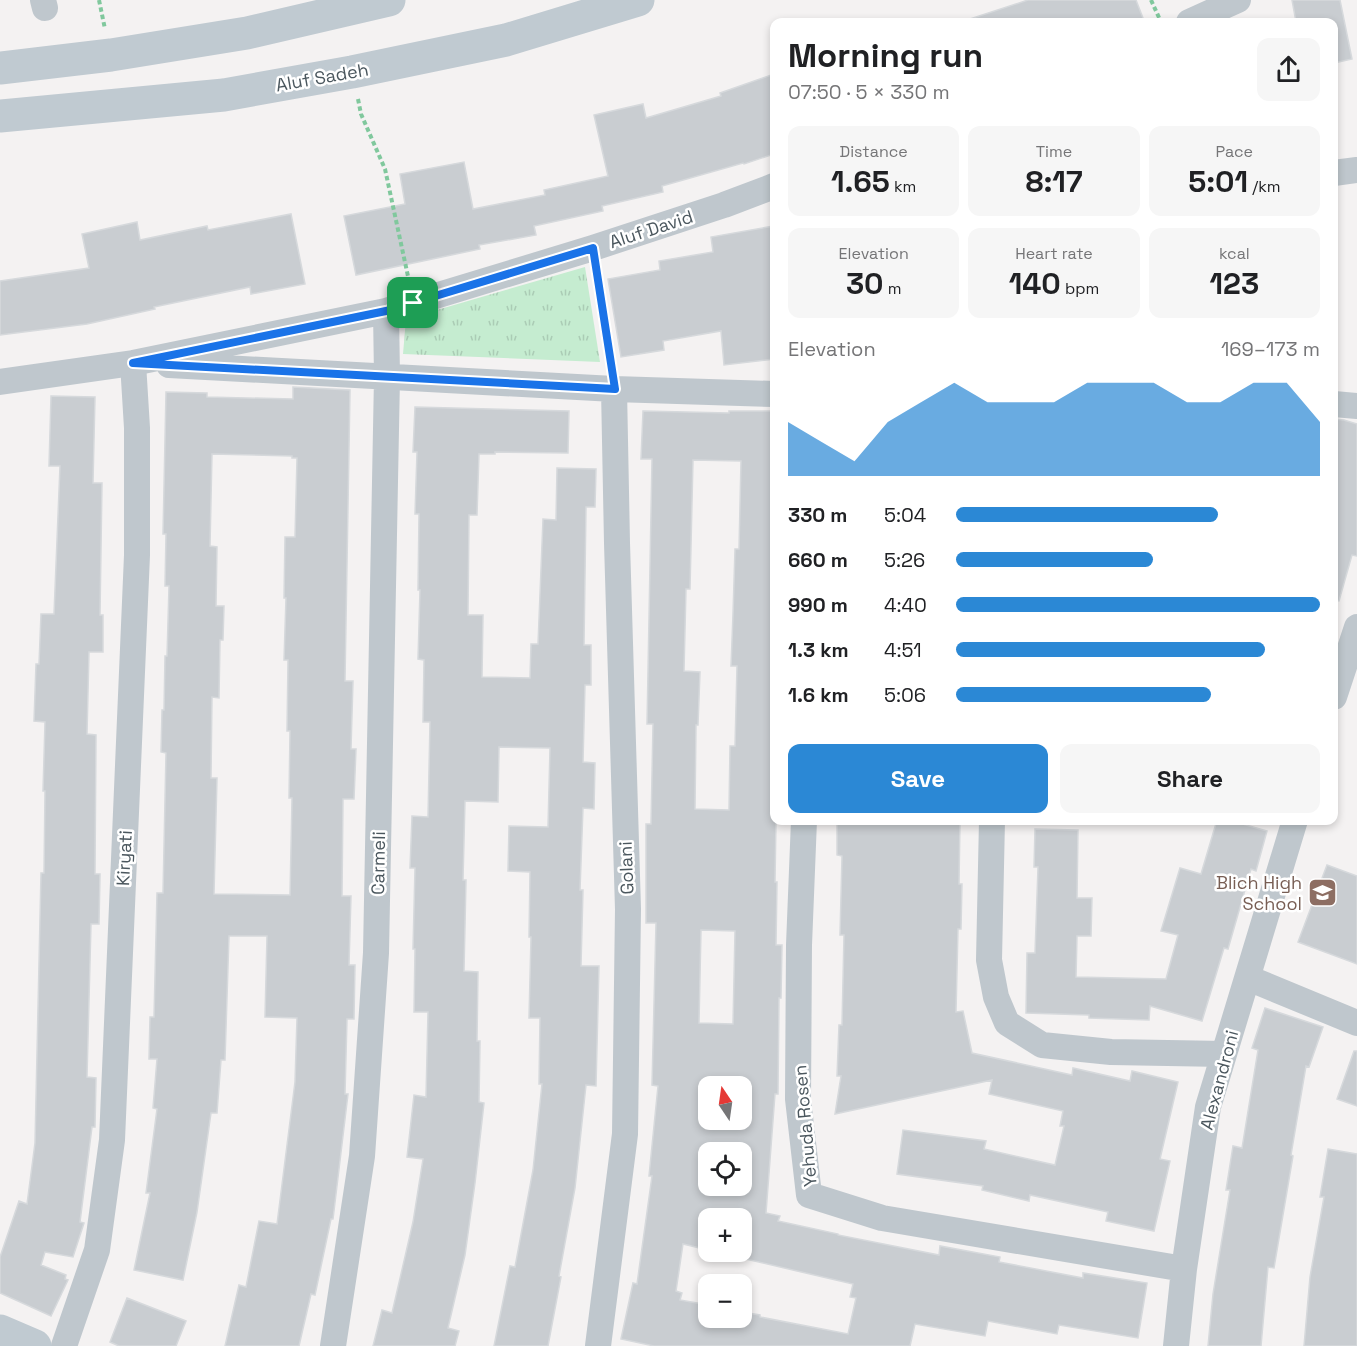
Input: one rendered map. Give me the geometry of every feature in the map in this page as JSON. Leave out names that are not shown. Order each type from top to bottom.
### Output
[{"type":"main road","points":[[0,68],[111,55],[247,33],[389,0]]},
{"type":"main road","name":"Aluf Sadeh","points":[[0,116],[224,94],[352,72],[506,40],[638,0]]},
{"type":"main road","points":[[0,1331],[35,1346]]},
{"type":"street","points":[[1198,18],[1238,0]]},
{"type":"street","points":[[1338,172],[1357,170]]},
{"type":"street","name":"Aluf David","points":[[0,382],[133,363],[386,311],[724,206],[770,188]]},
{"type":"street","name":"Carmeli","points":[[333,1346],[362,1156],[376,953],[387,377],[386,311]]},
{"type":"street","points":[[133,363],[615,389],[770,394]]},
{"type":"street","name":"Kiryati","points":[[64,1346],[97,1250],[112,1140],[137,555],[137,428],[133,363]]},
{"type":"street","name":"Golani","points":[[598,1346],[625,1134],[628,909],[617,543],[615,389]]},
{"type":"street","points":[[1338,404],[1357,406]]},
{"type":"street","points":[[1338,685],[1357,627]]},
{"type":"street","name":"Yehuda Rosen","points":[[804,825],[799,945],[798,1099],[809,1195],[882,1218],[1184,1269]]},
{"type":"street","points":[[992,825],[989,960],[996,997],[1007,1023],[1042,1045],[1111,1052],[1224,1054]]},
{"type":"street","name":"Alexandroni","points":[[1176,1346],[1184,1269],[1208,1107],[1294,825]]},
{"type":"street","points":[[1248,978],[1357,1023]]},
{"type":"path","points":[[1151,0],[1159,18]]},
{"type":"path","points":[[352,72],[361,114],[385,169],[413,303]]},
{"type":"path","points":[[593,248],[615,389]]},
{"type":"green space","points":[[585,267],[600,362],[403,354],[406,319]]},
{"type":"building","points":[[1028,0],[1136,0],[1143,18],[973,18]]},
{"type":"building","points":[[1292,0],[1340,0],[1352,59],[1338,62],[1338,18],[1295,18]]},
{"type":"building","points":[[770,75],[770,155],[662,186],[663,192],[602,206],[603,211],[534,226],[536,235],[479,245],[480,249],[356,275],[344,216],[405,204],[400,174],[464,162],[473,209],[545,195],[544,190],[608,176],[594,115],[643,104],[646,118],[721,96],[720,93]]},
{"type":"building","points":[[291,214],[305,284],[251,294],[250,287],[87,324],[0,335],[0,281],[89,268],[82,234],[137,222],[140,240],[207,226],[208,230]]},
{"type":"building","points":[[770,227],[770,359],[724,365],[721,331],[663,341],[664,350],[621,357],[608,279],[660,270],[659,261],[713,252],[711,237]]},
{"type":"building","points":[[293,387],[350,390],[345,681],[353,681],[351,749],[356,749],[354,799],[343,799],[342,896],[351,896],[349,965],[355,965],[354,1019],[347,1019],[345,1094],[348,1094],[333,1219],[331,1219],[315,1295],[311,1294],[299,1346],[225,1346],[239,1285],[246,1287],[259,1221],[277,1224],[295,1082],[297,1018],[265,1017],[267,936],[229,936],[225,1060],[221,1060],[217,1113],[211,1113],[197,1212],[183,1280],[134,1270],[150,1193],[146,1193],[157,1109],[153,1108],[157,1059],[149,1059],[150,1017],[154,1017],[157,893],[163,893],[166,753],[161,752],[169,586],[165,586],[166,534],[163,534],[166,392],[207,393],[207,397],[293,399]],"holes":[[[212,454],[292,456],[292,458],[297,458],[295,537],[285,537],[284,598],[286,598],[284,660],[288,660],[287,731],[290,731],[289,798],[292,798],[290,895],[214,894],[217,778],[211,778],[212,697],[219,698],[220,640],[223,640],[224,606],[216,606],[217,547],[210,546]]]},
{"type":"building","points":[[51,396],[95,397],[93,483],[102,483],[100,615],[103,615],[103,652],[89,652],[87,734],[96,735],[95,874],[100,874],[99,924],[91,924],[87,1077],[96,1078],[95,1127],[92,1127],[80,1222],[84,1223],[73,1257],[45,1252],[41,1265],[66,1275],[65,1279],[68,1280],[51,1316],[0,1293],[0,1257],[19,1201],[27,1204],[35,1143],[45,791],[43,791],[45,722],[34,721],[36,664],[39,664],[41,614],[54,614],[60,466],[49,466]]},
{"type":"building","points":[[415,407],[569,411],[568,453],[495,452],[495,454],[479,454],[477,515],[469,515],[468,615],[483,615],[482,677],[530,678],[531,644],[538,644],[543,519],[556,520],[557,468],[596,469],[595,507],[586,507],[584,645],[591,645],[591,685],[585,685],[583,762],[595,763],[594,809],[583,808],[580,890],[583,890],[581,966],[599,966],[596,1086],[586,1085],[575,1188],[548,1346],[494,1346],[510,1266],[515,1267],[533,1170],[542,1084],[539,1084],[540,1018],[529,1018],[530,872],[508,871],[509,826],[548,827],[550,748],[499,747],[498,802],[465,801],[464,971],[478,972],[479,1102],[484,1103],[465,1255],[448,1328],[459,1331],[455,1346],[373,1346],[382,1310],[392,1313],[413,1222],[423,1159],[407,1157],[414,1095],[426,1097],[428,1012],[414,1012],[415,868],[410,868],[412,816],[428,817],[430,722],[423,722],[424,660],[418,659],[420,590],[418,590],[419,514],[415,514],[417,452],[413,452]]},
{"type":"building","points":[[643,411],[729,413],[729,411],[770,411],[770,825],[776,825],[776,945],[782,945],[778,1094],[775,1094],[766,1213],[780,1216],[778,1221],[939,1255],[940,1246],[1000,1257],[999,1262],[1083,1278],[1083,1273],[1147,1283],[1138,1338],[1059,1325],[1057,1334],[988,1321],[985,1336],[915,1324],[910,1346],[654,1346],[621,1339],[633,1283],[637,1284],[652,1176],[649,1176],[658,1086],[652,1085],[656,923],[646,923],[646,824],[651,824],[653,724],[647,724],[652,459],[641,459]],"holes":[[[693,460],[741,461],[739,549],[735,549],[731,666],[737,666],[735,746],[730,746],[729,810],[695,809],[696,725],[698,725],[700,672],[684,671],[686,589],[690,589]],[[701,930],[735,931],[733,1024],[699,1023]],[[698,1208],[752,1208],[752,1261],[853,1284],[850,1297],[856,1298],[848,1334],[752,1314],[752,1328],[698,1328],[698,1303],[680,1300],[682,1293],[676,1291],[683,1244],[698,1248]]]},
{"type":"building","points":[[1338,419],[1357,424],[1357,556],[1352,555],[1339,601]]},
{"type":"building","points":[[837,825],[960,825],[959,884],[962,884],[961,929],[958,929],[956,1012],[963,1011],[972,1053],[1072,1075],[1073,1068],[1130,1081],[1132,1071],[1178,1082],[1160,1159],[1170,1161],[1154,1231],[1106,1221],[1108,1212],[1030,1195],[1029,1201],[982,1190],[983,1186],[897,1174],[903,1130],[986,1141],[984,1149],[1055,1165],[1064,1126],[1060,1126],[1063,1111],[989,1094],[992,1080],[835,1114],[841,1076],[837,1076],[839,1025],[842,1025],[844,935],[840,935],[842,856],[837,855]]},
{"type":"building","points":[[1216,825],[1246,825],[1267,831],[1256,871],[1251,869],[1228,949],[1224,948],[1202,1021],[1150,1006],[1149,1020],[1026,1013],[1027,953],[1035,953],[1038,867],[1034,867],[1035,829],[1078,830],[1077,898],[1092,898],[1091,936],[1077,936],[1076,977],[1166,979],[1178,935],[1161,931],[1180,868],[1201,874]]},
{"type":"building","points":[[1327,865],[1357,876],[1357,964],[1298,942]]},
{"type":"building","points":[[1265,1008],[1323,1027],[1309,1067],[1306,1066],[1274,1268],[1268,1267],[1261,1346],[1208,1346],[1213,1294],[1230,1190],[1226,1190],[1233,1146],[1242,1148],[1258,1050],[1252,1048]]},
{"type":"building","points":[[1354,1051],[1357,1051],[1357,1106],[1337,1099]]},
{"type":"building","points":[[1328,1149],[1357,1154],[1357,1346],[1304,1346],[1310,1277],[1324,1197],[1320,1197]]},
{"type":"building","points":[[127,1298],[186,1321],[176,1346],[119,1346],[110,1342]]},
{"type":"place","name":"Blich High School","points":[[1323,892]]},
{"type":"route","points":[[593,248],[615,389],[133,363],[386,311],[413,303],[593,248]]}]
